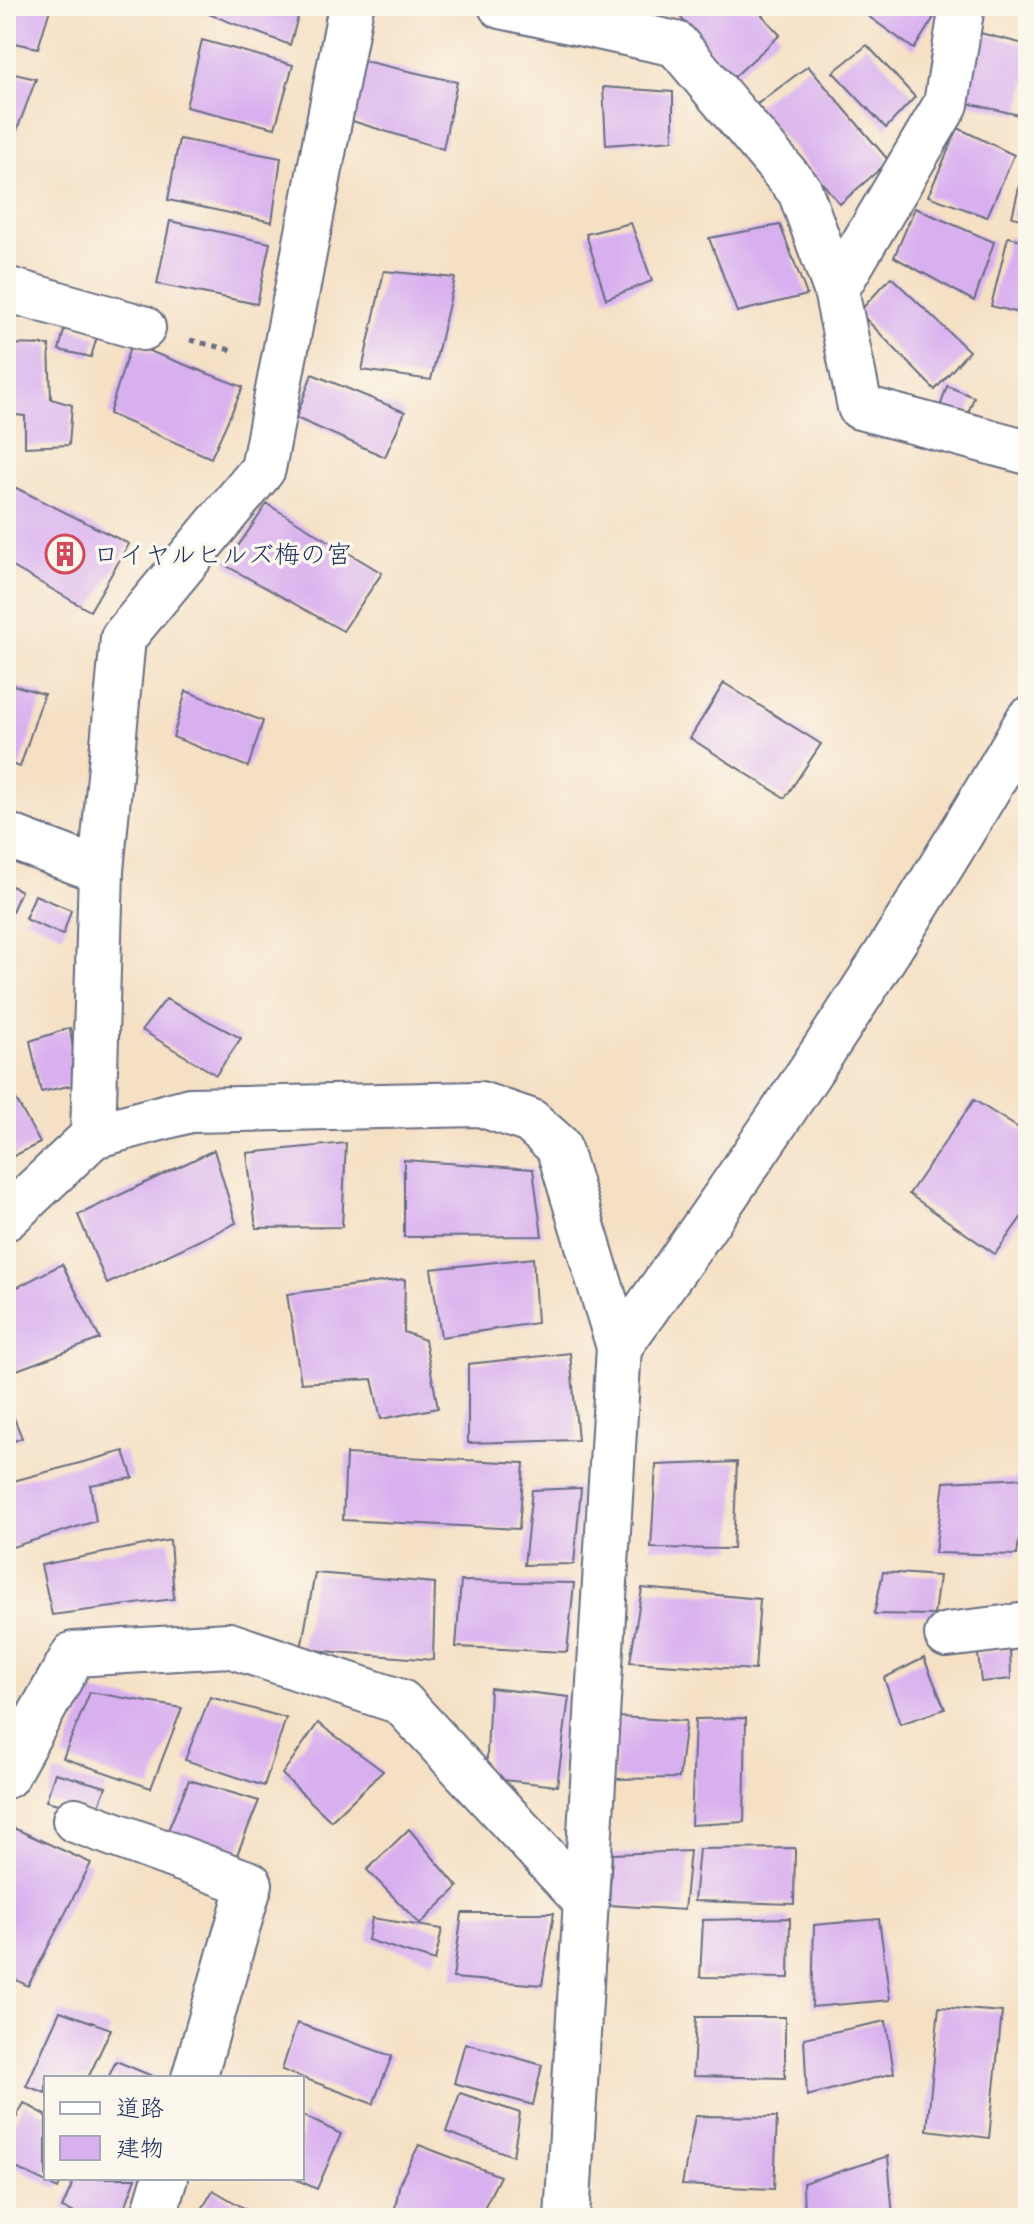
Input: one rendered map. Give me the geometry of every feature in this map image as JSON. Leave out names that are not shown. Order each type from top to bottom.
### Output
[{"type":"street","points":[[93,1136],[101,871],[123,638],[263,469],[351,6]]},
{"type":"street","points":[[501,6],[676,44],[800,191],[836,290],[860,407],[1028,452]]},
{"type":"street","points":[[836,290],[946,104],[962,6]]},
{"type":"street","points":[[6,289],[143,328]]},
{"type":"street","points":[[619,1347],[779,1121],[944,867],[1028,720]]},
{"type":"street","points":[[6,835],[101,871]]},
{"type":"street","points":[[6,1218],[93,1136],[190,1110],[480,1104],[530,1121],[558,1146],[619,1347],[567,2218]]},
{"type":"street","points":[[947,1635],[1028,1625]]},
{"type":"street","points":[[6,1776],[74,1654],[229,1645],[401,1702],[586,1902]]},
{"type":"street","points":[[75,1820],[250,1884],[195,2076]]},
{"type":"street","points":[[153,2218],[164,2180]]},
{"type":"path","points":[[143,328],[283,362]]},
{"type":"building","points":[[6,6],[51,6],[38,48],[6,41]]},
{"type":"building","points":[[199,6],[301,6],[290,45],[198,10]]},
{"type":"building","points":[[754,6],[780,35],[734,77],[672,8]]},
{"type":"building","points":[[854,6],[941,6],[914,49]]},
{"type":"building","points":[[980,33],[1028,45],[1028,72],[1019,115],[967,103]]},
{"type":"building","points":[[202,40],[293,65],[275,128],[186,107]]},
{"type":"building","points":[[867,45],[915,97],[886,128],[833,72]]},
{"type":"building","points":[[364,61],[457,82],[443,149],[349,120]]},
{"type":"building","points":[[808,66],[889,161],[840,204],[756,105]]},
{"type":"building","points":[[6,72],[36,79],[14,138],[6,136]]},
{"type":"building","points":[[603,87],[673,92],[673,140],[606,145]]},
{"type":"building","points":[[958,128],[1014,155],[987,217],[928,196]]},
{"type":"building","points":[[179,139],[281,158],[272,222],[168,200]]},
{"type":"building","points":[[1028,149],[1028,220],[1012,217]]},
{"type":"building","points":[[915,208],[994,242],[974,301],[894,257]]},
{"type":"building","points":[[170,221],[270,243],[257,304],[157,284]]},
{"type":"building","points":[[631,223],[652,281],[606,299],[586,234]]},
{"type":"building","points":[[780,225],[807,295],[737,312],[709,238]]},
{"type":"building","points":[[1008,237],[1028,241],[1028,315],[991,306]]},
{"type":"building","points":[[384,271],[455,278],[431,380],[362,370]]},
{"type":"building","points":[[891,277],[969,351],[935,390],[859,312]]},
{"type":"building","points":[[65,326],[97,337],[91,357],[59,350]]},
{"type":"building","points":[[6,344],[49,345],[51,399],[72,405],[69,445],[25,447],[25,416],[6,414]]},
{"type":"building","points":[[131,344],[243,387],[211,458],[109,414]]},
{"type":"building","points":[[312,374],[405,412],[385,457],[296,418]]},
{"type":"building","points":[[947,386],[974,397],[963,427],[936,420]]},
{"type":"building","name":"ロイヤルヒルズ梅の宮","points":[[6,483],[129,544],[90,611],[6,563]]},
{"type":"building","points":[[267,504],[382,573],[343,631],[225,565]]},
{"type":"building","points":[[6,683],[44,694],[20,767],[6,762]]},
{"type":"building","points":[[724,683],[821,744],[785,798],[690,738]]},
{"type":"building","points":[[186,691],[263,721],[248,767],[173,737]]},
{"type":"building","points":[[6,883],[21,891],[6,925]]},
{"type":"building","points":[[35,895],[71,910],[63,935],[25,919]]},
{"type":"building","points":[[166,999],[241,1038],[216,1075],[142,1030]]},
{"type":"building","points":[[70,1028],[78,1084],[41,1092],[30,1041]]},
{"type":"building","points":[[6,1081],[40,1143],[6,1160]]},
{"type":"building","points":[[974,1100],[1028,1134],[1028,1208],[995,1254],[909,1194]]},
{"type":"building","points":[[346,1143],[342,1227],[256,1228],[247,1153]]},
{"type":"building","points":[[214,1150],[236,1223],[107,1284],[78,1215]]},
{"type":"building","points":[[404,1160],[533,1169],[542,1236],[404,1237]]},
{"type":"building","points":[[533,1258],[537,1323],[441,1337],[431,1269]]},
{"type":"building","points":[[62,1264],[100,1339],[6,1374],[6,1293]]},
{"type":"building","points":[[405,1279],[404,1332],[425,1340],[438,1408],[381,1419],[372,1379],[301,1383],[287,1294]]},
{"type":"building","points":[[570,1353],[578,1440],[468,1443],[468,1364]]},
{"type":"building","points":[[6,1398],[22,1438],[6,1444]]},
{"type":"building","points":[[124,1451],[133,1478],[90,1485],[96,1521],[6,1549],[6,1483]]},
{"type":"building","points":[[346,1454],[524,1463],[519,1529],[343,1520]]},
{"type":"building","points":[[737,1462],[733,1549],[651,1548],[656,1465]]},
{"type":"building","points":[[1027,1478],[1017,1555],[935,1553],[944,1482]]},
{"type":"building","points":[[581,1488],[574,1564],[524,1565],[532,1490]]},
{"type":"building","points":[[170,1540],[174,1599],[52,1615],[41,1565]]},
{"type":"building","points":[[883,1572],[939,1576],[934,1615],[874,1614]]},
{"type":"building","points":[[315,1573],[435,1583],[433,1660],[301,1649]]},
{"type":"building","points":[[461,1581],[574,1583],[567,1652],[456,1647]]},
{"type":"building","points":[[642,1588],[760,1599],[755,1670],[630,1662]]},
{"type":"building","points":[[1010,1648],[1011,1679],[981,1682],[978,1654]]},
{"type":"building","points":[[924,1658],[945,1709],[900,1724],[884,1678]]},
{"type":"building","points":[[490,1688],[569,1697],[557,1786],[486,1778]]},
{"type":"building","points":[[90,1692],[182,1708],[151,1788],[63,1758]]},
{"type":"building","points":[[210,1697],[286,1718],[264,1786],[185,1760]]},
{"type":"building","points":[[618,1717],[686,1721],[679,1778],[614,1779]]},
{"type":"building","points":[[746,1718],[744,1822],[691,1825],[695,1719]]},
{"type":"building","points":[[318,1723],[383,1771],[331,1821],[282,1774]]},
{"type":"building","points":[[55,1773],[106,1787],[96,1813],[46,1801]]},
{"type":"building","points":[[189,1780],[259,1801],[232,1867],[163,1842]]},
{"type":"building","points":[[1028,1815],[1028,1856],[1026,1856],[1020,1818]]},
{"type":"building","points":[[7,1825],[91,1863],[28,1986],[6,1975]]},
{"type":"building","points":[[409,1829],[458,1887],[420,1924],[367,1870]]},
{"type":"building","points":[[795,1848],[794,1904],[694,1901],[699,1849]]},
{"type":"building","points":[[690,1851],[684,1910],[609,1905],[612,1854]]},
{"type":"building","points":[[462,1913],[554,1913],[542,1985],[453,1978]]},
{"type":"building","points":[[372,1918],[442,1929],[435,1961],[368,1940]]},
{"type":"building","points":[[790,1918],[789,1978],[700,1977],[703,1920]]},
{"type":"building","points":[[879,1919],[890,2000],[812,2007],[814,1925]]},
{"type":"building","points":[[939,2007],[1002,2012],[989,2138],[927,2130]]},
{"type":"building","points":[[60,2011],[111,2029],[89,2076],[44,2076],[44,2092],[26,2086]]},
{"type":"building","points":[[696,2017],[785,2017],[785,2078],[693,2076]]},
{"type":"building","points":[[886,2021],[894,2073],[807,2096],[804,2038]]},
{"type":"building","points":[[297,2023],[392,2056],[373,2104],[282,2070]]},
{"type":"building","points":[[465,2043],[542,2065],[533,2105],[454,2083]]},
{"type":"building","points":[[116,2061],[152,2076],[109,2076]]},
{"type":"building","points":[[460,2093],[520,2113],[513,2156],[446,2132]]},
{"type":"building","points":[[24,2103],[44,2114],[44,2180],[62,2180],[58,2189],[6,2163],[6,2137]]},
{"type":"building","points":[[304,2116],[341,2134],[317,2189],[297,2180],[304,2180]]},
{"type":"building","points":[[695,2116],[777,2117],[774,2189],[682,2185]]},
{"type":"building","points":[[419,2145],[500,2176],[479,2218],[393,2218],[400,2182]]},
{"type":"building","points":[[888,2156],[893,2218],[804,2218],[803,2183]]},
{"type":"building","points":[[74,2180],[135,2180],[121,2218],[88,2218],[62,2208]]},
{"type":"building","points":[[213,2190],[261,2218],[197,2218]]},
{"type":"place","name":"ロイヤルヒルズ梅の宮","points":[[65,554]]}]
